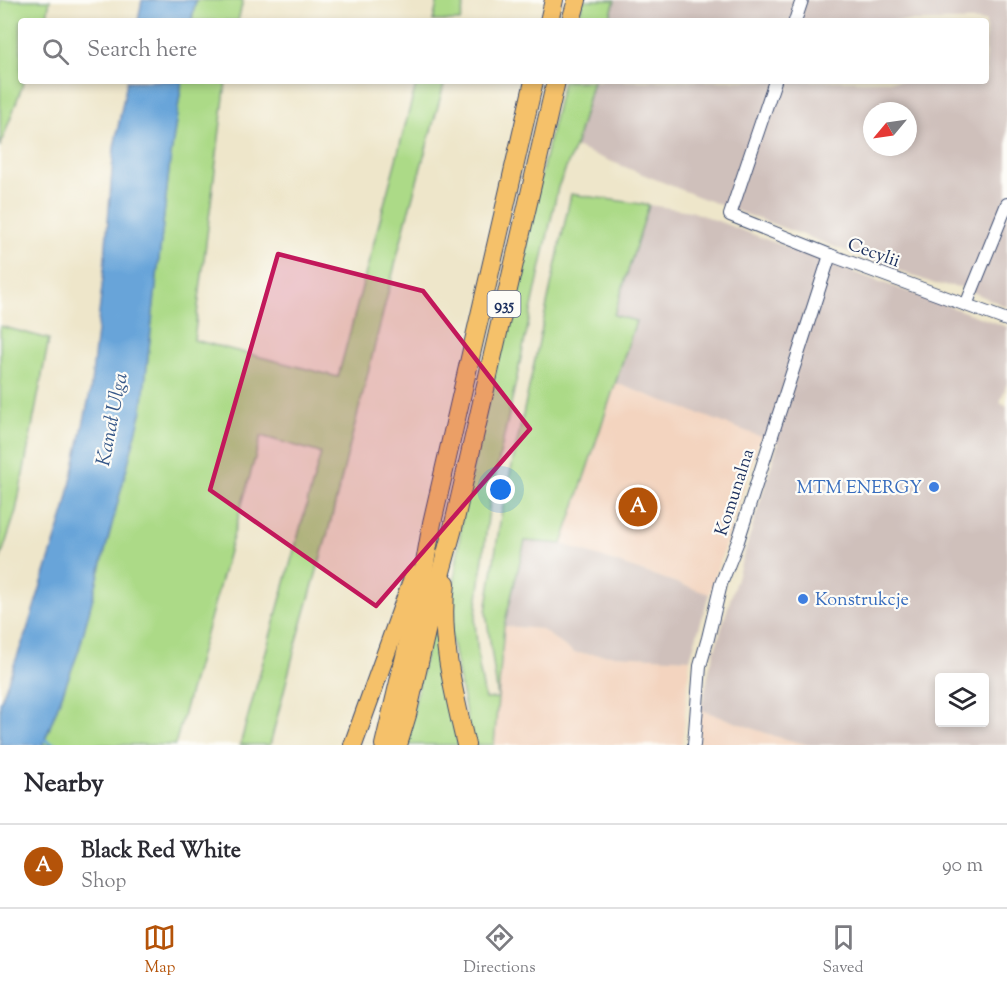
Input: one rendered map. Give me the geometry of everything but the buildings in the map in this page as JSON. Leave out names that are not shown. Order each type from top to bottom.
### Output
[{"type":"main road","points":[[550,18],[554,0]]},
{"type":"main road","points":[[572,18],[577,0]]},
{"type":"main road","name":"935","points":[[384,745],[419,597],[432,523],[533,84]]},
{"type":"main road","name":"935","points":[[398,745],[407,715],[432,601],[453,528],[555,84]]},
{"type":"main road","points":[[353,745],[432,523]]},
{"type":"main road","points":[[453,528],[444,598],[446,640],[466,745]]},
{"type":"street","points":[[796,18],[802,0]]},
{"type":"street","name":"Cecylii","points":[[774,84],[730,215],[830,255],[1007,320]]},
{"type":"street","points":[[966,305],[1007,204]]},
{"type":"street","name":"Komunalna","points":[[694,745],[700,666],[721,584],[738,542],[830,255]]},
{"type":"highlighted area","points":[[278,254],[423,291],[530,429],[376,606],[210,490]]},
{"type":"shaded area","points":[[614,0],[1007,0],[1007,307],[961,287],[935,284],[702,198],[575,147],[589,84],[989,84],[989,18],[609,18]]},
{"type":"shaded area","points":[[649,205],[691,211],[1007,327],[1007,383],[1000,403],[1007,406],[1007,745],[809,745],[774,736],[701,710],[710,666],[778,443],[615,383],[636,321],[614,315]]},
{"type":"shaded area","points":[[615,383],[761,436],[709,594],[562,544]]},
{"type":"shaded area","points":[[525,541],[562,544],[709,594],[690,659],[574,653],[541,629],[504,626]]},
{"type":"shaded area","points":[[504,626],[541,629],[574,653],[690,659],[682,745],[494,745]]},
{"type":"shaded area","points":[[701,710],[774,736],[809,745],[699,745]]},
{"type":"green space","points":[[0,0],[50,0],[47,18],[18,18],[18,84],[23,84],[0,147]]},
{"type":"green space","points":[[196,0],[243,0],[239,18],[193,18]]},
{"type":"green space","points":[[438,0],[465,0],[461,18],[434,18]]},
{"type":"green space","points":[[583,0],[615,0],[610,18],[579,18]]},
{"type":"green space","points":[[182,84],[226,84],[194,340],[338,377],[416,84],[444,84],[407,217],[328,532],[270,745],[240,745],[321,453],[261,436],[175,745],[43,745],[79,650],[142,410],[170,162]]},
{"type":"green space","points":[[562,84],[592,84],[575,147],[558,187],[490,501],[475,622],[485,699],[498,698],[494,745],[472,745],[449,626],[463,508]]},
{"type":"green space","points":[[571,194],[649,205],[614,315],[636,321],[562,544],[525,541],[504,626],[498,698],[486,612],[501,516]]},
{"type":"green space","points":[[0,326],[49,339],[16,511],[0,560]]},
{"type":"green space","points":[[438,600],[459,745],[405,745]]},
{"type":"water","points":[[142,0],[196,0],[192,18],[139,18]]},
{"type":"water","name":"Kanał Ulga","points":[[126,84],[182,84],[170,162],[142,410],[79,650],[43,745],[0,745],[0,703],[27,630],[65,509],[90,393],[104,269],[114,148]]},
{"type":"waterway","points":[[45,740],[56,745]]},
{"type":"place","name":"MTM ENERGY","points":[[934,487]]},
{"type":"place","name":"Black Red White","points":[[638,507]]},
{"type":"place","name":"Konstrukcje","points":[[803,599]]}]
